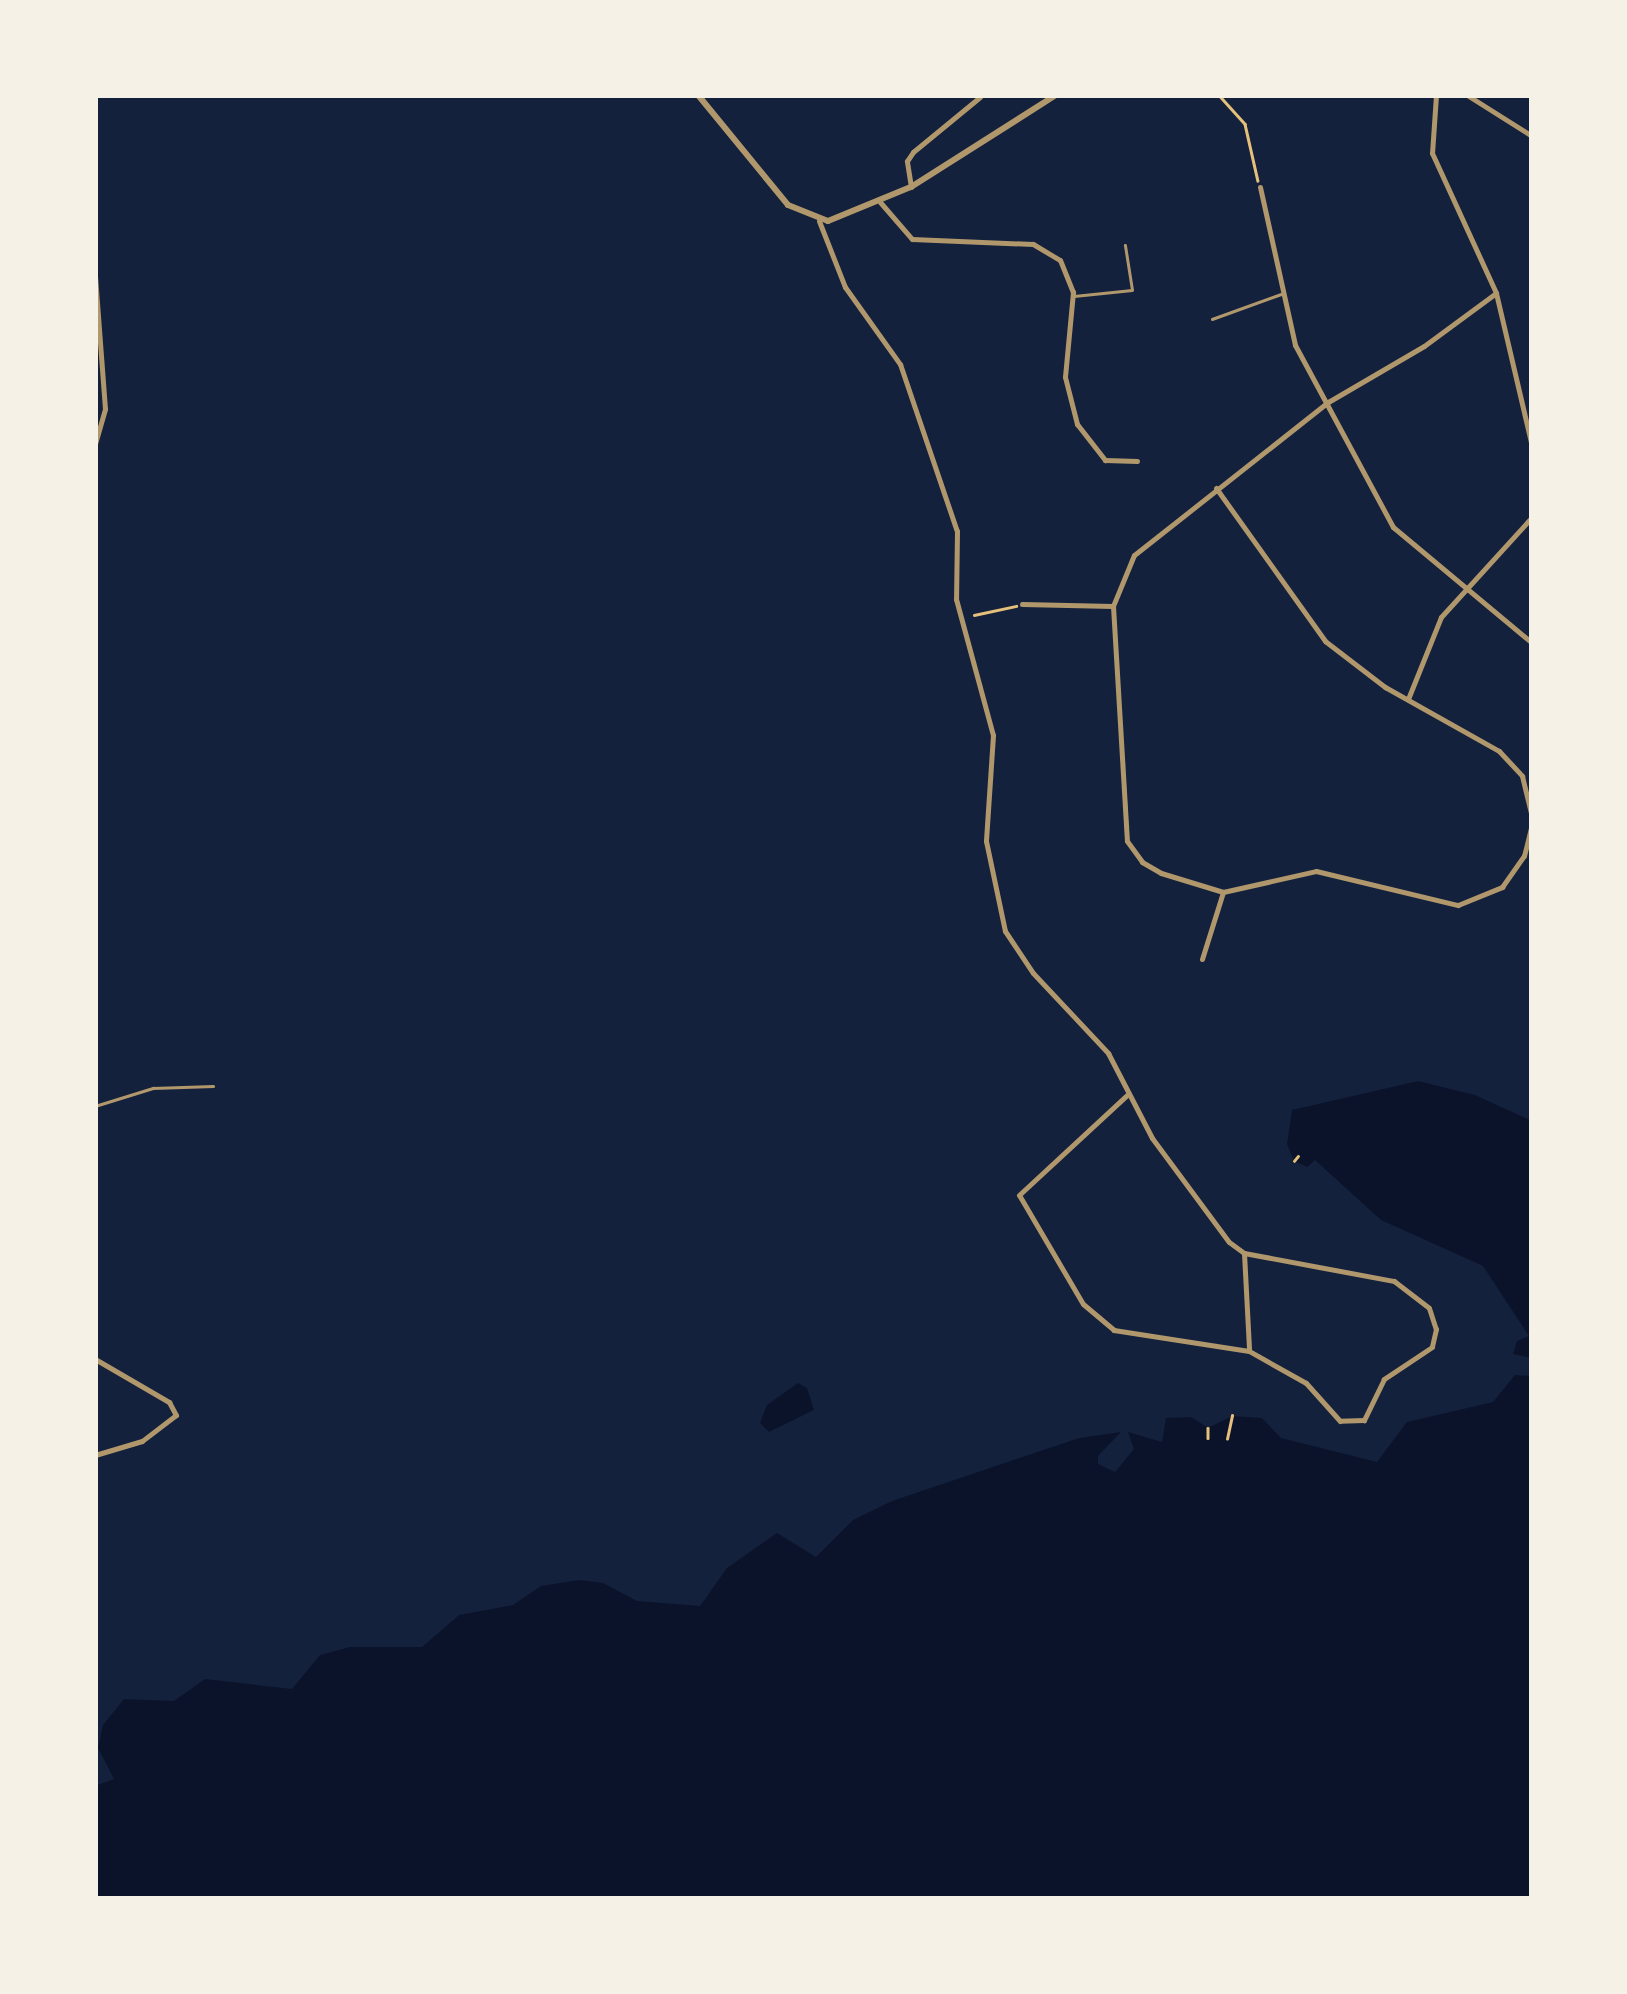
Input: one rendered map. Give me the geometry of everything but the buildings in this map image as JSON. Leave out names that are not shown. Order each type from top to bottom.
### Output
[{"type":"street","points":[[698,95],[779,196],[819,221],[845,287],[900,364],[956,530],[956,599],[993,735],[986,841],[996,909],[1018,955],[1108,1052],[1127,1095],[1229,1242],[1244,1253],[1394,1282],[1420,1297],[1436,1328],[1432,1347],[1390,1373],[1368,1416],[1357,1423],[1340,1421],[1306,1383],[1250,1352],[1101,1326],[1019,1195],[1028,1180],[1127,1095]]},
{"type":"street","points":[[819,221],[850,217],[911,187],[1056,95]]},
{"type":"street","points":[[1436,95],[1430,140],[1436,166],[1496,293],[1532,447]]},
{"type":"street","points":[[1467,95],[1532,136]]},
{"type":"street","points":[[911,187],[907,160],[980,98]]},
{"type":"street","points":[[1260,187],[1295,346],[1393,527],[1467,584],[1532,643]]},
{"type":"street","points":[[880,202],[912,239],[1042,247],[1065,268],[1073,296],[1065,378],[1077,424],[1106,460],[1138,461]]},
{"type":"street","points":[[95,276],[105,409],[95,444]]},
{"type":"street","points":[[1496,293],[1424,346],[1328,402],[1148,539],[1122,576],[1113,606],[1126,841],[1142,862],[1162,873],[1222,892],[1316,871],[1458,905],[1502,887],[1524,856],[1532,826]]},
{"type":"street","points":[[1216,488],[1325,641],[1408,699],[1512,763],[1527,788],[1532,817]]},
{"type":"street","points":[[1408,699],[1441,617],[1532,517]]},
{"type":"street","points":[[1022,604],[1113,606]]},
{"type":"street","points":[[1524,856],[1532,859]]},
{"type":"street","points":[[1202,959],[1222,892]]},
{"type":"street","points":[[1244,1253],[1250,1352]]},
{"type":"street","points":[[95,1359],[169,1402],[176,1415],[142,1441],[95,1456]]},
{"type":"lane","points":[[1073,296],[1132,290],[1125,246]]},
{"type":"lane","points":[[1212,319],[1282,294]]},
{"type":"lane","points":[[95,1106],[153,1088],[213,1086]]},
{"type":"path","points":[[1219,95],[1244,124],[1260,187]]},
{"type":"path","points":[[974,615],[1022,604]]},
{"type":"path","points":[[1294,1161],[1298,1156]]},
{"type":"path","points":[[1228,1439],[1232,1416]]},
{"type":"path","points":[[1208,1428],[1208,1438]]},
{"type":"water","points":[[1418,1081],[1475,1095],[1532,1121],[1532,1358],[1513,1354],[1517,1341],[1529,1336],[1483,1266],[1381,1220],[1315,1160],[1307,1167],[1294,1161],[1287,1144],[1292,1110]]},
{"type":"water","points":[[1515,1375],[1532,1376],[1532,1899],[95,1899],[95,1786],[114,1779],[98,1748],[103,1725],[124,1699],[174,1701],[205,1679],[292,1689],[320,1655],[350,1647],[422,1647],[459,1615],[513,1605],[541,1586],[579,1580],[603,1583],[637,1601],[700,1606],[727,1568],[777,1533],[816,1557],[853,1520],[892,1501],[1079,1438],[1121,1432],[1098,1456],[1098,1464],[1115,1472],[1134,1449],[1128,1432],[1162,1442],[1166,1418],[1191,1417],[1208,1428],[1232,1416],[1262,1418],[1281,1438],[1377,1462],[1407,1422],[1493,1402]]},
{"type":"water","points":[[798,1383],[807,1388],[814,1410],[769,1432],[760,1423],[767,1405]]}]
